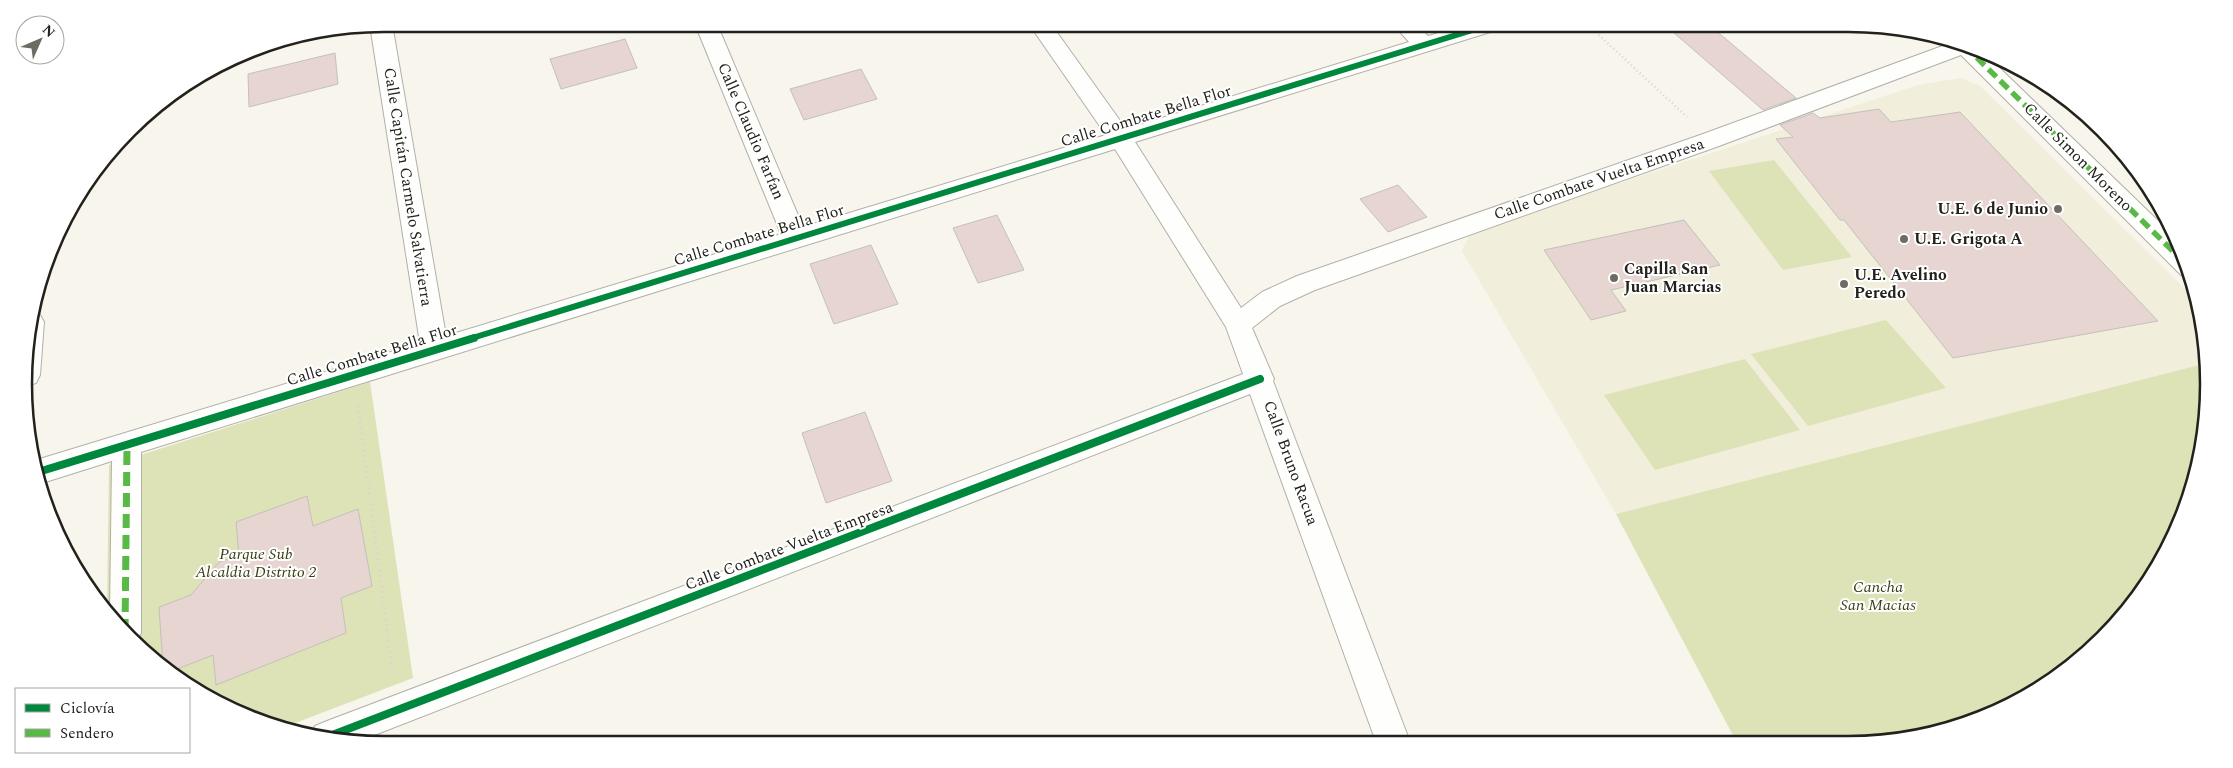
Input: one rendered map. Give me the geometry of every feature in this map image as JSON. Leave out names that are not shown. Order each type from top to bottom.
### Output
[{"type":"street","name":"Calle Capitán Carmelo Salvatierra","points":[[382,32],[435,350]]},
{"type":"street","name":"Calle Claudio Farfan","points":[[709,32],[795,238]]},
{"type":"street","name":"Calle Bruno Racua","points":[[1046,32],[1120,138],[1238,325],[1260,379],[1391,736]]},
{"type":"street","points":[[1412,32],[1423,44]]},
{"type":"street","name":"Calle Combate Bella Flor","points":[[43,471],[1464,32]]},
{"type":"street","name":"Calle Combate Vuelta Empresa","points":[[1238,325],[1271,299],[1306,283],[1711,140],[1957,49]]},
{"type":"street","name":"Calle Simon Moreno","points":[[1976,56],[2176,254]]},
{"type":"street","name":"Calle Combate Vuelta Empresa","points":[[341,732],[1260,379]]},
{"type":"street","points":[[125,622],[127,445]]},
{"type":"path","points":[[1596,32],[1711,140]]},
{"type":"path","points":[[353,376],[397,712]]},
{"type":"shaded area","points":[[1961,78],[1980,86],[2189,293],[2194,315],[2200,365],[1616,514],[1462,251],[1471,232],[1918,85]]},
{"type":"green space","points":[[1774,160],[1852,257],[1783,270],[1709,171]]},
{"type":"green space","points":[[1886,320],[1946,388],[1808,426],[1751,354]]},
{"type":"green space","points":[[1745,359],[1800,430],[1655,470],[1604,395]]},
{"type":"green space","name":"Cancha San Macias","points":[[2200,365],[2200,407],[2189,475],[2174,519],[2153,560],[2128,598],[2098,633],[2063,663],[2044,676],[1984,709],[1940,724],[1872,735],[1733,736],[1616,514]]},
{"type":"green space","name":"Parque Sub Alcaldia Distrito 2","points":[[370,382],[413,678],[293,724],[249,709],[208,688],[170,663],[135,633],[107,601],[109,465]]},
{"type":"building","points":[[1673,32],[1718,32],[1796,98],[1763,110]]},
{"type":"building","points":[[625,39],[637,68],[561,89],[550,59]]},
{"type":"building","points":[[335,53],[338,84],[249,107],[248,74]]},
{"type":"building","points":[[861,69],[877,99],[804,120],[790,89]]},
{"type":"building","points":[[1879,109],[1891,122],[1960,112],[2158,321],[1953,358],[1844,220],[1840,220],[1776,139],[1793,137],[1780,125],[1813,113],[1820,118]]},
{"type":"building","points":[[1398,185],[1427,217],[1388,232],[1360,199]]},
{"type":"building","points":[[997,215],[1024,270],[978,283],[953,228]]},
{"type":"building","name":"Capilla San Juan Marcias","points":[[1684,220],[1720,265],[1611,290],[1626,311],[1591,320],[1544,250]]},
{"type":"building","points":[[871,245],[898,304],[834,324],[810,264]]},
{"type":"building","points":[[865,412],[892,481],[826,503],[802,433]]},
{"type":"building","points":[[307,496],[313,526],[358,509],[372,586],[341,598],[346,633],[216,685],[213,655],[178,669],[162,657],[159,607],[191,595],[219,562],[239,555],[236,522]]},
{"type":"marked path","points":[[1975,56],[2176,254]]},
{"type":"marked path","points":[[125,622],[127,445]]},
{"type":"cycle path","points":[[43,471],[1466,32]]},
{"type":"cycle path","points":[[340,732],[1260,379]]},
{"type":"place","name":"U.E. 6 de Junio","points":[[2058,209]]},
{"type":"place","name":"U.E. Grigota A","points":[[1904,239]]},
{"type":"place","name":"Capilla San Juan Marcias","points":[[1614,278]]},
{"type":"place","name":"U.E. Avelino Peredo","points":[[1844,284]]}]
